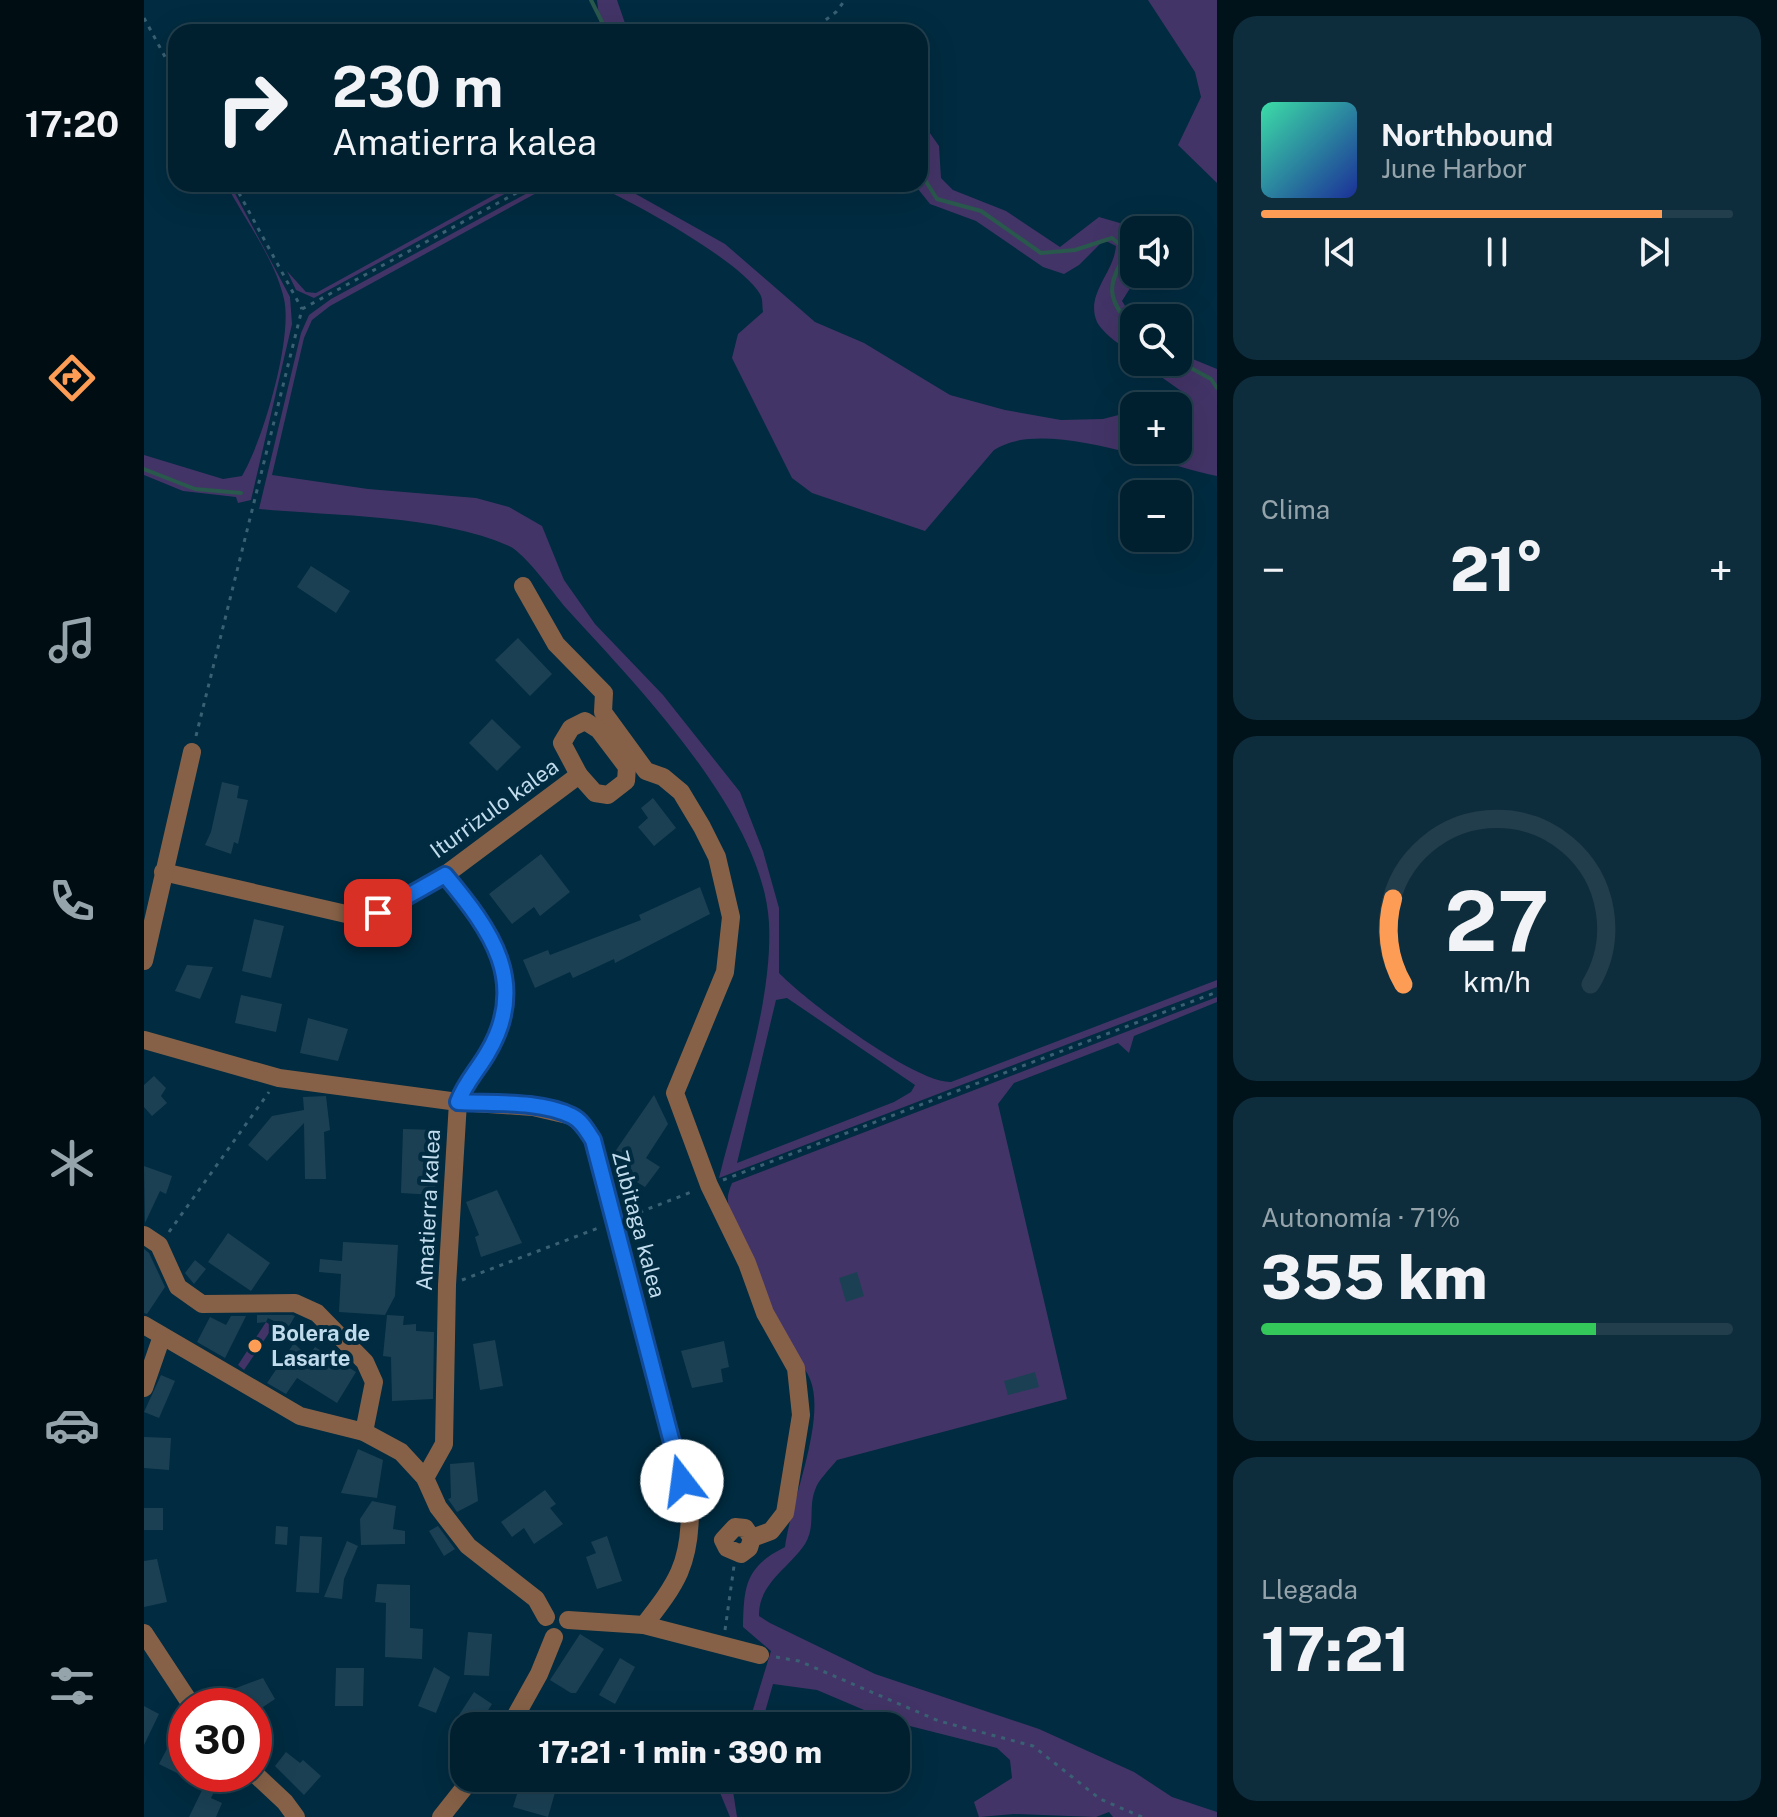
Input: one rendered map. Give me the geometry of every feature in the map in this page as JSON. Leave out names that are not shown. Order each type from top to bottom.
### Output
[{"type":"street","points":[[523,586],[556,644],[604,693],[603,712],[646,771],[663,777],[681,792],[717,857],[731,917],[725,972],[675,1093],[709,1185],[747,1263],[765,1313],[796,1368],[801,1415],[785,1513],[771,1531],[752,1538],[749,1548],[735,1555]]},
{"type":"street","points":[[144,961],[192,752]]},
{"type":"street","name":"Iturrizulo kalea","points":[[163,872],[346,914],[378,913],[445,875],[579,775]]},
{"type":"street","name":"Amatierra kalea","points":[[425,1478],[444,1444],[447,1285],[458,1102],[466,1081],[487,1054],[507,1002],[503,968],[491,936],[445,875]]},
{"type":"street","name":"Zubitaga kalea","points":[[144,1040],[279,1078],[458,1102],[533,1107],[572,1116],[583,1125],[593,1140],[690,1510],[690,1546],[678,1583],[644,1625]]},
{"type":"street","points":[[151,1240],[178,1287],[202,1304],[295,1303],[317,1313],[365,1362],[374,1382],[364,1432]]},
{"type":"street","points":[[144,1325],[300,1416],[364,1432],[401,1452],[425,1478],[438,1507],[468,1546],[536,1599],[546,1617],[544,1629],[554,1637]]},
{"type":"street","points":[[144,1388],[162,1336]]},
{"type":"street","points":[[546,1617],[559,1612],[568,1620],[644,1625],[724,1643],[760,1655]]},
{"type":"street","points":[[518,1712],[539,1674],[554,1637],[566,1633],[568,1620]]},
{"type":"street","points":[[144,1633],[180,1688]]},
{"type":"street","points":[[272,1790],[296,1817]]},
{"type":"street","points":[[441,1817],[461,1792]]},
{"type":"path","points":[[820,24],[845,0]]},
{"type":"path","points":[[144,18],[168,62]]},
{"type":"path","points":[[192,752],[302,309],[238,192]]},
{"type":"path","points":[[302,309],[518,192]]},
{"type":"path","points":[[447,1285],[1217,992]]},
{"type":"path","points":[[151,1240],[279,1078]]},
{"type":"path","points":[[724,1643],[735,1555]]},
{"type":"path","points":[[760,1655],[799,1661],[939,1721],[1033,1746],[1100,1799],[1142,1817]]},
{"type":"shaded area","points":[[597,0],[617,0],[625,24],[600,24]]},
{"type":"shaded area","points":[[1148,0],[1217,0],[1217,183],[1178,145],[1201,97],[1195,72]]},
{"type":"shaded area","points":[[928,130],[939,146],[941,178],[953,190],[1006,211],[1060,247],[1099,217],[1120,223],[1120,288],[1130,288],[1122,301],[1124,304],[1120,304],[1120,344],[1104,331],[1094,312],[1097,293],[1116,246],[1104,240],[1079,265],[1064,274],[1043,267],[976,221],[930,204],[920,192],[928,192]]},
{"type":"shaded area","points":[[231,192],[234,192],[290,297],[292,324],[251,500],[238,503],[236,497],[183,491],[144,475],[144,455],[223,479],[242,476],[267,415],[284,338],[284,299],[267,255]]},
{"type":"shaded area","points":[[499,192],[508,192],[314,298],[296,290],[287,271],[306,292],[316,293]]},
{"type":"shaded area","points":[[529,192],[538,192],[330,306],[312,320],[304,338],[272,475],[368,489],[476,498],[509,507],[542,526],[564,580],[595,624],[663,695],[740,792],[763,851],[779,908],[779,973],[812,1002],[888,1055],[934,1079],[951,1082],[1217,980],[1217,987],[719,1178],[753,1051],[769,953],[769,923],[761,881],[745,839],[721,796],[660,713],[516,550],[451,528],[259,509],[301,333],[309,315],[331,299]],"holes":[[[787,998],[915,1085],[911,1092],[894,1102],[737,1163],[776,1000]]]},
{"type":"shaded area","points":[[609,192],[632,192],[725,244],[815,322],[864,343],[950,395],[1005,410],[1061,420],[1103,419],[1120,415],[1120,450],[1071,441],[1015,441],[994,450],[925,531],[812,493],[792,478],[732,358],[738,334],[763,312],[760,294],[731,265],[657,217]]},
{"type":"shaded area","points":[[1192,359],[1217,369],[1217,476],[1171,464],[1192,464],[1192,392],[1182,392],[1160,376],[1192,376]]},
{"type":"shaded area","points":[[1217,997],[1217,1002],[1134,1036],[1129,1053],[1118,1043],[1014,1083],[998,1104],[1067,1399],[837,1460],[815,1490],[805,1544],[769,1585],[760,1605],[759,1616],[875,1674],[1039,1729],[1134,1772],[1172,1797],[1217,1812],[1217,1817],[1113,1817],[1109,1812],[1096,1817],[1014,1814],[979,1817],[974,1802],[1012,1778],[1010,1760],[997,1748],[910,1726],[910,1712],[869,1712],[817,1690],[773,1684],[765,1712],[752,1712],[771,1651],[743,1627],[746,1589],[754,1570],[785,1547],[811,1439],[814,1396],[808,1374],[786,1343],[743,1252],[730,1215],[728,1194],[732,1183]]},
{"type":"shaded area","name":"Bolera de Lasarte","points":[[266,1322],[273,1327],[244,1370],[238,1365]]},
{"type":"shaded area","points":[[720,1792],[733,1792],[737,1817],[730,1817]]},
{"type":"building","points":[[311,566],[350,591],[336,613],[297,587]]},
{"type":"building","points":[[518,638],[552,674],[530,696],[495,660]]},
{"type":"building","points":[[492,719],[521,747],[497,771],[469,743]]},
{"type":"building","points":[[222,782],[239,786],[237,798],[248,800],[238,844],[234,842],[231,854],[205,845],[211,832]]},
{"type":"building","points":[[653,798],[676,828],[654,846],[638,827],[648,818],[641,808]]},
{"type":"building","points":[[541,854],[570,892],[540,916],[534,907],[512,924],[489,894]]},
{"type":"building","points":[[700,887],[710,914],[615,963],[614,959],[573,978],[570,972],[535,988],[523,960],[548,950],[550,955],[641,920],[639,915]]},
{"type":"building","points":[[254,919],[284,926],[271,978],[242,971]]},
{"type":"building","points":[[187,965],[213,967],[200,999],[175,991]]},
{"type":"building","points":[[241,995],[282,1004],[276,1032],[235,1023]]},
{"type":"building","points":[[308,1018],[348,1029],[338,1061],[300,1053]]},
{"type":"building","points":[[154,1076],[166,1088],[161,1096],[167,1103],[152,1116],[144,1107],[144,1085]]},
{"type":"building","points":[[654,1095],[668,1124],[646,1158],[660,1167],[645,1187],[622,1173],[624,1166],[612,1156]]},
{"type":"building","points":[[326,1096],[330,1130],[324,1132],[326,1179],[305,1179],[304,1123],[267,1161],[248,1145],[272,1116],[304,1110],[303,1097]]},
{"type":"building","points":[[403,1129],[438,1130],[435,1195],[401,1193]]},
{"type":"building","points":[[144,1166],[172,1176],[166,1194],[160,1191],[145,1223]]},
{"type":"building","points":[[497,1190],[522,1243],[481,1257],[475,1237],[479,1235],[466,1202]]},
{"type":"building","points":[[228,1233],[270,1263],[251,1291],[208,1262]]},
{"type":"building","points":[[343,1242],[398,1245],[395,1296],[385,1315],[339,1312],[341,1274],[319,1272],[320,1259],[342,1261]]},
{"type":"building","points":[[144,1249],[149,1253],[165,1287],[147,1314],[144,1313]]},
{"type":"building","points":[[195,1260],[206,1269],[194,1284],[185,1273]]},
{"type":"building","points":[[857,1272],[864,1296],[846,1302],[839,1278]]},
{"type":"building","points":[[257,1315],[295,1316],[288,1328],[268,1318],[266,1322],[257,1323]]},
{"type":"building","points":[[387,1315],[404,1316],[403,1325],[416,1324],[416,1331],[434,1332],[433,1399],[392,1401],[391,1357],[383,1356]]},
{"type":"building","points":[[231,1316],[246,1316],[225,1358],[197,1342],[210,1317],[226,1325]]},
{"type":"building","points":[[495,1340],[503,1386],[480,1390],[473,1344]]},
{"type":"building","points":[[724,1341],[729,1367],[721,1369],[723,1382],[692,1388],[681,1351]]},
{"type":"building","points":[[294,1343],[308,1357],[315,1347],[356,1372],[337,1403],[297,1378],[286,1394],[267,1383]]},
{"type":"building","points":[[1035,1372],[1039,1387],[1008,1395],[1004,1381]]},
{"type":"building","points":[[161,1375],[175,1381],[159,1418],[144,1412]]},
{"type":"building","points":[[144,1437],[171,1438],[169,1470],[144,1468]]},
{"type":"building","points":[[358,1449],[383,1460],[377,1498],[341,1493]]},
{"type":"building","points":[[474,1462],[478,1501],[457,1512],[448,1499],[451,1498],[450,1464]]},
{"type":"building","points":[[545,1490],[556,1504],[550,1508],[563,1524],[534,1544],[524,1528],[512,1537],[501,1522]]},
{"type":"building","points":[[372,1501],[396,1506],[393,1529],[405,1531],[405,1544],[361,1545],[360,1519]]},
{"type":"building","points":[[144,1508],[163,1508],[163,1530],[144,1530]]},
{"type":"building","points":[[276,1526],[288,1527],[287,1545],[275,1544]]},
{"type":"building","points":[[438,1526],[455,1549],[444,1556],[429,1531]]},
{"type":"building","points":[[300,1536],[322,1537],[319,1593],[296,1592]]},
{"type":"building","points":[[607,1536],[622,1581],[597,1589],[586,1557],[596,1553],[591,1542]]},
{"type":"building","points":[[347,1541],[358,1546],[344,1579],[342,1599],[324,1597]]},
{"type":"building","points":[[157,1559],[167,1602],[144,1607],[144,1561]]},
{"type":"building","points":[[377,1584],[410,1585],[410,1628],[423,1629],[422,1659],[385,1657],[386,1603],[375,1602]]},
{"type":"building","points":[[468,1632],[492,1634],[489,1676],[464,1675]]},
{"type":"building","points":[[580,1634],[604,1649],[576,1693],[571,1693],[550,1680]]},
{"type":"building","points":[[620,1658],[635,1667],[615,1704],[599,1695]]},
{"type":"building","points":[[434,1667],[450,1677],[436,1713],[418,1706]]},
{"type":"building","points":[[336,1668],[364,1668],[363,1706],[335,1706]]},
{"type":"building","points":[[263,1678],[269,1688],[236,1688]]},
{"type":"building","points":[[474,1692],[492,1704],[487,1712],[461,1712]]},
{"type":"building","points":[[144,1706],[159,1714],[144,1745]]},
{"type":"building","points":[[168,1747],[168,1768],[159,1764]]},
{"type":"building","points":[[286,1752],[300,1763],[303,1760],[321,1776],[304,1795],[275,1766]]},
{"type":"building","points":[[201,1792],[214,1792],[211,1798],[222,1803],[216,1817],[189,1817]]},
{"type":"building","points":[[518,1792],[555,1792],[548,1817],[513,1807]]},
{"type":"waterway","points":[[591,0],[603,24]]},
{"type":"waterway","points":[[928,185],[937,199],[981,211],[1041,253],[1075,250],[1112,238],[1128,251],[1113,283],[1112,292],[1120,312]]},
{"type":"waterway","points":[[1192,369],[1211,379],[1217,388]]},
{"type":"waterway","points":[[144,469],[195,489],[241,493]]},
{"type":"place","name":"Bolera de Lasarte","points":[[255,1346]]},
{"type":"route","points":[[378,913],[445,875],[491,936],[503,968],[507,1002],[487,1054],[466,1081],[458,1102],[533,1107],[572,1116],[593,1140],[682,1481]]}]
